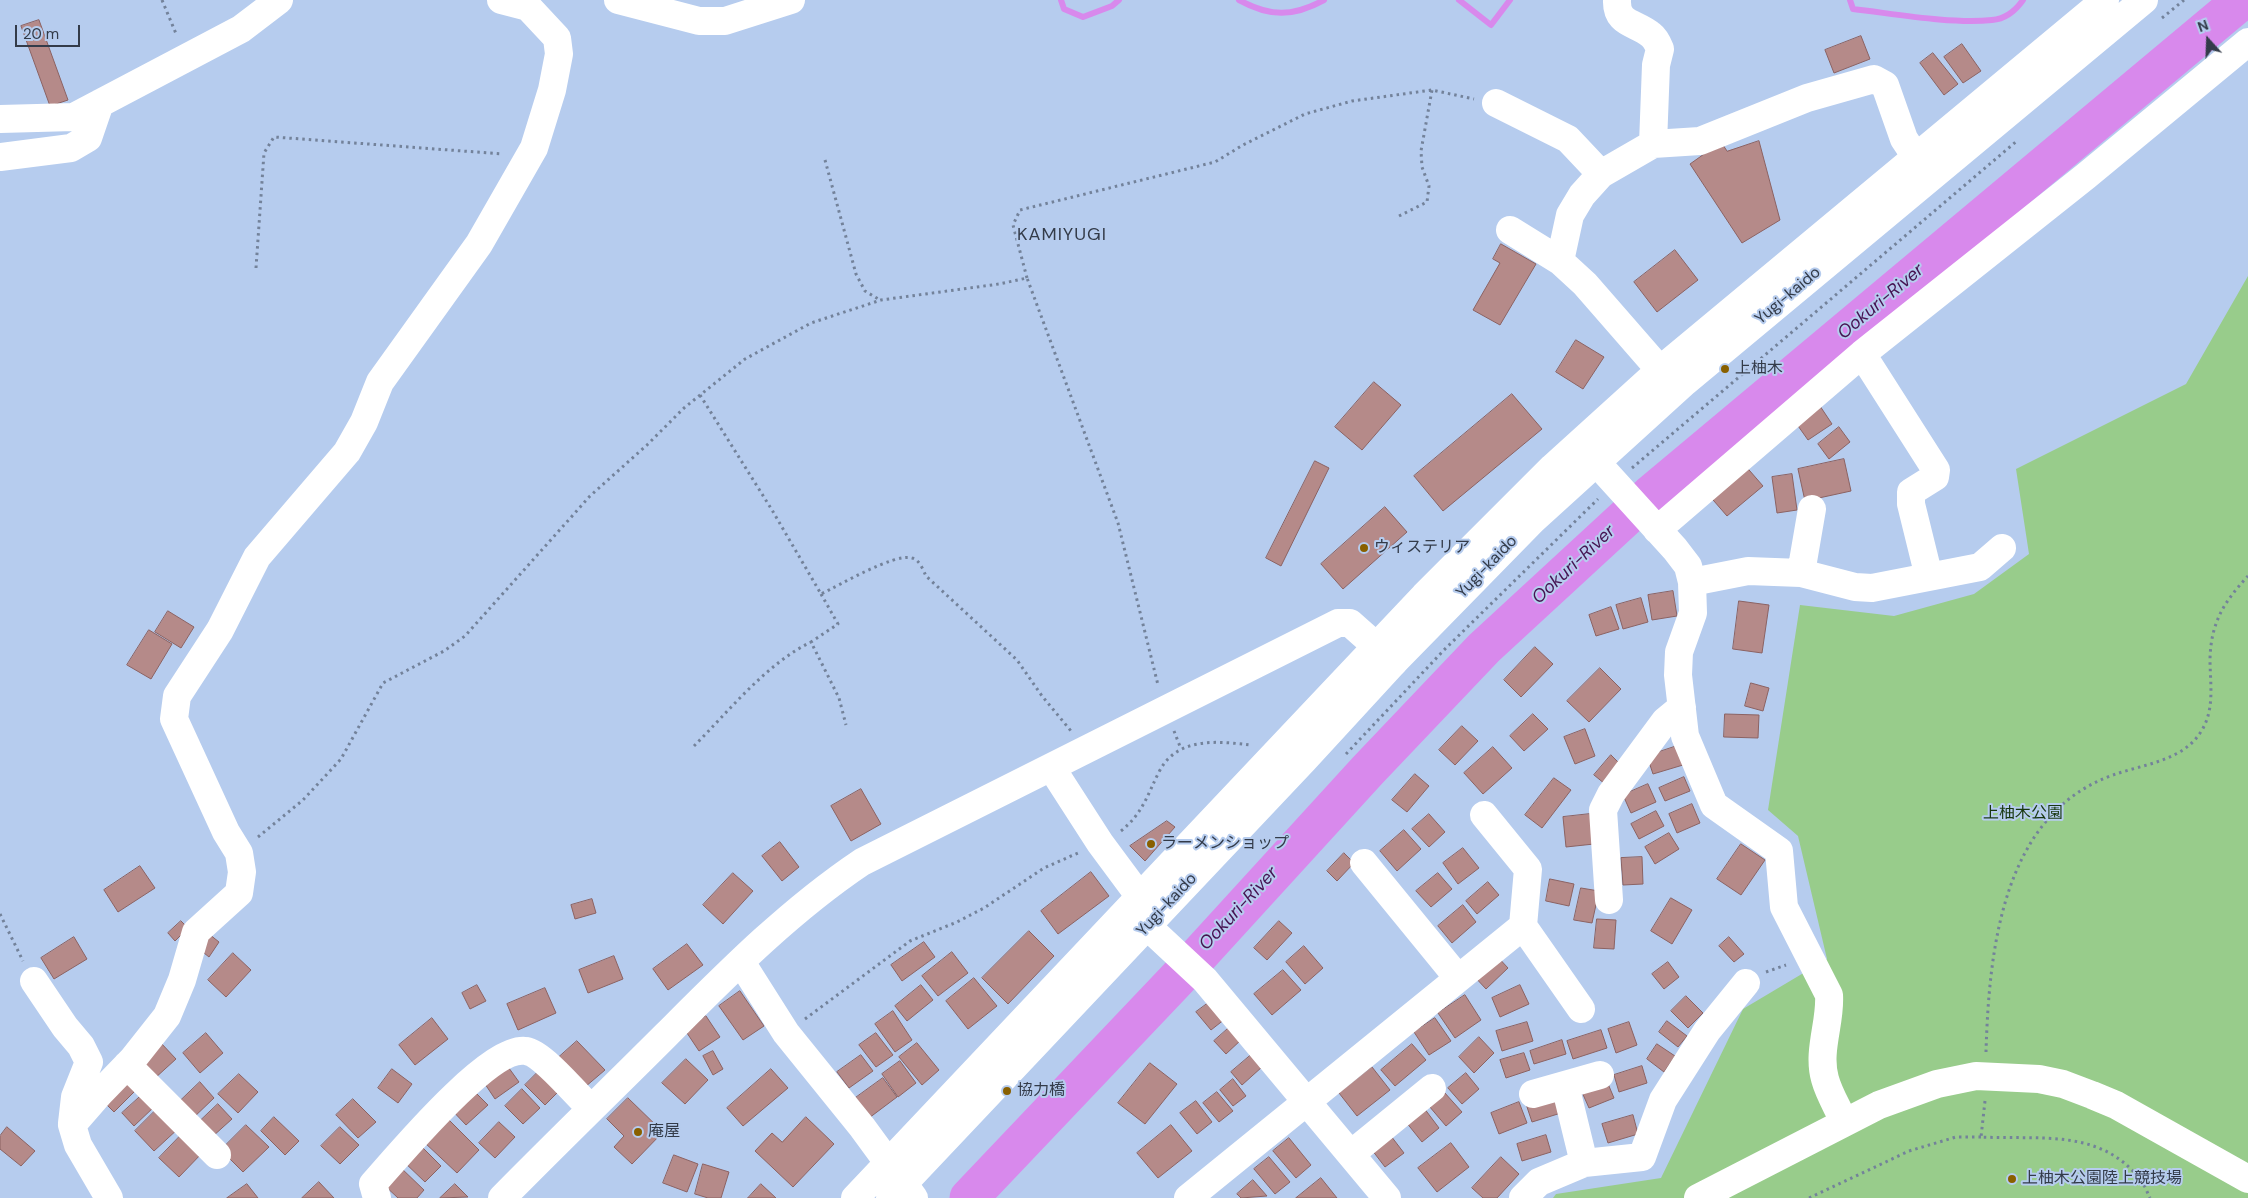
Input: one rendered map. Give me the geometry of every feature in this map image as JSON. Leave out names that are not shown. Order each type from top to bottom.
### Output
[{"type":"street","points":[[0,119],[74,117],[186,60],[240,30],[279,0]]},
{"type":"street","points":[[72,1125],[127,1065],[167,1016],[182,980],[196,932],[239,893],[242,872],[239,853],[226,832],[174,719],[177,696],[220,630],[257,557],[347,452],[364,422],[380,382],[479,244],[534,148],[552,90],[559,54],[557,38],[528,7],[501,0]]},
{"type":"street","points":[[618,0],[699,21],[725,21],[791,0]]},
{"type":"street","points":[[1617,0],[1617,9],[1621,18],[1651,35],[1660,49],[1656,65],[1653,144]]},
{"type":"street","name":"Yugi-kaido","points":[[855,1198],[899,1186],[1147,926],[1386,654],[1424,596],[1519,499],[1660,370],[2105,0]]},
{"type":"street","name":"Yugi-kaido","points":[[899,1186],[990,1057],[1140,897],[1386,654],[1685,382],[2153,9]]},
{"type":"street","points":[[1654,527],[1862,354],[2086,176],[2248,42]]},
{"type":"street","points":[[1560,261],[1570,215],[1582,195],[1601,174],[1653,144],[1700,140],[1807,98],[1874,79],[1885,85],[1904,139],[1916,157]]},
{"type":"street","points":[[0,157],[72,148],[88,138],[100,103]]},
{"type":"street","points":[[1496,103],[1568,139],[1601,174]]},
{"type":"street","points":[[1510,230],[1560,261],[1585,284],[1660,370]]},
{"type":"street","points":[[1862,354],[1936,470],[1935,477],[1911,492],[1911,504],[1928,577]]},
{"type":"street","points":[[1596,462],[1615,486],[1688,566],[1692,582],[1693,613],[1679,652],[1678,675],[1685,736],[1714,805],[1779,851],[1784,907],[1829,994],[1830,1010],[1824,1037],[1823,1060],[1825,1079],[1844,1122]]},
{"type":"street","points":[[1802,573],[1812,509]]},
{"type":"street","points":[[1692,582],[1748,571],[1802,573],[1855,587],[1891,586],[1980,567],[2002,548]]},
{"type":"street","points":[[502,1198],[741,962],[796,911],[862,862],[1338,623],[1350,623],[1386,654]]},
{"type":"street","points":[[1609,900],[1603,810],[1611,794],[1665,721],[1682,707]]},
{"type":"street","points":[[1051,767],[1100,844],[1140,897]]},
{"type":"street","points":[[1484,815],[1528,870],[1523,926],[1581,1009]]},
{"type":"street","points":[[1364,863],[1458,978]]},
{"type":"street","points":[[1147,926],[1205,980],[1351,1154],[1375,1194]]},
{"type":"street","points":[[1188,1198],[1523,926]]},
{"type":"street","points":[[741,962],[786,1033],[899,1186]]},
{"type":"street","points":[[34,981],[65,1028],[81,1046],[89,1062],[75,1097],[72,1125],[78,1145],[110,1198]]},
{"type":"street","points":[[1523,1198],[1539,1182],[1584,1164],[1642,1157],[1663,1100],[1707,1031],[1746,983]]},
{"type":"street","points":[[377,1198],[373,1184],[450,1099],[463,1085],[511,1052],[526,1051],[539,1056],[591,1109]]},
{"type":"street","points":[[127,1065],[217,1155]]},
{"type":"street","points":[[1533,1094],[1600,1075]]},
{"type":"street","points":[[1698,1198],[1844,1122],[1902,1096],[1976,1076],[2040,1079],[2063,1084],[2116,1105],[2248,1179]]},
{"type":"street","points":[[1565,1085],[1584,1164]]},
{"type":"street","points":[[1351,1154],[1432,1088]]},
{"type":"path","points":[[162,0],[186,60]]},
{"type":"path","points":[[2153,9],[2184,0]]},
{"type":"path","points":[[1161,713],[1158,680],[1118,523],[1027,278],[1012,225],[1020,210],[1215,162],[1305,114],[1352,101],[1432,90],[1496,103]]},
{"type":"path","points":[[1399,216],[1427,202],[1429,186],[1422,167],[1421,150],[1432,90]]},
{"type":"path","points":[[256,268],[264,153],[274,137],[529,156]]},
{"type":"path","points":[[1342,758],[1444,650],[1615,486],[2019,139]]},
{"type":"path","points":[[825,160],[856,274],[865,292],[881,300]]},
{"type":"path","points":[[239,853],[303,800],[341,759],[383,683],[444,651],[465,636],[590,496],[700,395],[745,359],[811,324],[881,300],[1000,284],[1027,278]]},
{"type":"path","points":[[694,746],[771,669],[793,651],[811,642],[838,624],[772,510],[700,395]]},
{"type":"path","points":[[821,594],[890,561],[911,558],[918,561],[926,576],[1017,660],[1042,696],[1075,737]]},
{"type":"path","points":[[1988,1012],[1998,934],[2005,900],[2027,850],[2040,827],[2070,798],[2112,775],[2158,762],[2182,751],[2202,730],[2212,706],[2210,657],[2214,628],[2227,599],[2248,576]]},
{"type":"path","points":[[811,642],[838,698],[846,725]]},
{"type":"path","points":[[786,1033],[910,941],[957,922],[984,908],[1044,868],[1100,844],[1123,830],[1138,816],[1161,769],[1171,756],[1182,748],[1192,744],[1203,743],[1255,746]]},
{"type":"path","points":[[0,914],[16,950],[34,981]]},
{"type":"path","points":[[1746,983],[1769,970],[1810,958]]},
{"type":"path","points":[[1982,1137],[1984,1115]]},
{"type":"path","points":[[1809,1198],[1909,1151],[1956,1137],[2022,1139],[2049,1136],[2086,1142],[2117,1156],[2140,1178],[2150,1198]]},
{"type":"green space","name":"上柚木公園","points":[[2248,276],[2248,1198],[1553,1198],[1556,1194],[1661,1178],[1743,1009],[1827,959],[1798,836],[1768,810],[1800,605],[1894,616],[1974,594],[2029,554],[2016,469],[2186,384]]},
{"type":"building","points":[[39,20],[68,100],[50,106],[21,26]]},
{"type":"building","points":[[1861,36],[1870,59],[1834,73],[1825,50]]},
{"type":"building","points":[[1962,44],[1981,71],[1963,83],[1944,57]]},
{"type":"building","points":[[1933,53],[1958,84],[1944,95],[1920,63]]},
{"type":"building","points":[[1759,141],[1780,220],[1742,243],[1690,164],[1721,142],[1727,151]]},
{"type":"building","points":[[1501,244],[1536,264],[1500,325],[1473,310],[1500,263],[1493,259]]},
{"type":"building","points":[[1675,250],[1698,280],[1657,312],[1634,282]]},
{"type":"building","points":[[1576,340],[1604,357],[1583,389],[1556,372]]},
{"type":"building","points":[[1374,382],[1401,405],[1362,450],[1335,427]]},
{"type":"building","points":[[1512,394],[1542,429],[1443,511],[1414,476]]},
{"type":"building","points":[[1820,406],[1832,424],[1808,440],[1796,423]]},
{"type":"building","points":[[1839,427],[1850,442],[1829,459],[1818,444]]},
{"type":"building","points":[[1844,459],[1851,491],[1805,501],[1798,469]]},
{"type":"building","points":[[1315,461],[1329,468],[1281,566],[1266,558]]},
{"type":"building","points":[[1743,463],[1763,486],[1727,516],[1707,493]]},
{"type":"building","points":[[1792,474],[1797,510],[1777,513],[1772,477]]},
{"type":"building","name":"ウィステリア","points":[[1385,507],[1407,532],[1343,589],[1321,564]]},
{"type":"building","points":[[1673,591],[1677,616],[1652,620],[1648,595]]},
{"type":"building","points":[[1641,598],[1648,622],[1623,629],[1616,605]]},
{"type":"building","points":[[1739,601],[1769,605],[1762,653],[1733,649]]},
{"type":"building","points":[[1611,607],[1619,629],[1596,636],[1589,615]]},
{"type":"building","points":[[168,611],[194,627],[181,648],[155,632]]},
{"type":"building","points":[[149,630],[172,644],[151,679],[127,665]]},
{"type":"building","points":[[1535,647],[1553,664],[1521,697],[1504,680]]},
{"type":"building","points":[[1600,668],[1621,689],[1589,722],[1567,701]]},
{"type":"building","points":[[1751,683],[1769,688],[1763,711],[1745,706]]},
{"type":"building","points":[[1533,714],[1548,729],[1524,751],[1510,736]]},
{"type":"building","points":[[1725,714],[1759,715],[1758,738],[1724,737]]},
{"type":"building","points":[[1462,726],[1478,741],[1455,765],[1439,750]]},
{"type":"building","points":[[1585,729],[1595,756],[1575,764],[1564,737]]},
{"type":"building","points":[[1677,746],[1683,765],[1653,774],[1647,756]]},
{"type":"building","points":[[1493,747],[1512,768],[1483,794],[1464,773]]},
{"type":"building","points":[[1611,755],[1621,765],[1605,784],[1594,775]]},
{"type":"building","points":[[1415,774],[1429,786],[1407,812],[1392,800]]},
{"type":"building","points":[[1684,777],[1690,791],[1665,801],[1659,788]]},
{"type":"building","points":[[1554,778],[1571,790],[1542,828],[1525,815]]},
{"type":"building","points":[[1648,784],[1656,802],[1631,813],[1623,795]]},
{"type":"building","points":[[861,789],[881,824],[851,841],[831,806]]},
{"type":"building","points":[[1692,804],[1700,823],[1677,833],[1669,814]]},
{"type":"building","points":[[1656,811],[1664,826],[1639,839],[1631,824]]},
{"type":"building","points":[[1429,814],[1445,832],[1429,847],[1412,829]]},
{"type":"building","points":[[1590,814],[1594,844],[1566,847],[1563,817]]},
{"type":"building","points":[[1167,821],[1175,827],[1145,861],[1130,846]]},
{"type":"building","points":[[1404,830],[1421,849],[1397,871],[1380,851]]},
{"type":"building","points":[[1669,833],[1679,849],[1655,864],[1645,847]]},
{"type":"building","points":[[780,842],[799,867],[782,881],[762,856]]},
{"type":"building","points":[[1741,844],[1765,860],[1741,895],[1717,879]]},
{"type":"building","points":[[1463,848],[1479,868],[1458,884],[1443,863]]},
{"type":"building","points":[[1344,853],[1354,863],[1337,881],[1327,871]]},
{"type":"building","points":[[1642,857],[1643,884],[1623,885],[1621,858]]},
{"type":"building","points":[[140,866],[155,888],[118,912],[104,890]]},
{"type":"building","points":[[1091,872],[1109,896],[1058,934],[1041,911]]},
{"type":"building","points":[[733,873],[753,891],[723,924],[703,905]]},
{"type":"building","points":[[1438,873],[1452,889],[1431,907],[1416,891]]},
{"type":"building","points":[[1550,879],[1574,884],[1569,906],[1546,901]]},
{"type":"building","points":[[1488,882],[1499,895],[1477,914],[1466,901]]},
{"type":"building","points":[[1581,888],[1599,891],[1592,923],[1574,920]]},
{"type":"building","points":[[1671,898],[1692,910],[1672,944],[1651,931]]},
{"type":"building","points":[[592,899],[596,913],[575,919],[571,905]]},
{"type":"building","points":[[1463,905],[1476,922],[1452,943],[1438,926]]},
{"type":"building","points":[[1597,919],[1616,920],[1614,949],[1594,948]]},
{"type":"building","points":[[181,921],[188,928],[175,941],[168,933]]},
{"type":"building","points":[[1279,921],[1292,933],[1267,960],[1254,948]]},
{"type":"building","points":[[1029,931],[1054,956],[1008,1004],[982,978]]},
{"type":"building","points":[[209,934],[219,942],[209,957],[199,949]]},
{"type":"building","points":[[74,937],[87,959],[54,979],[41,958]]},
{"type":"building","points":[[1729,937],[1744,954],[1734,962],[1719,946]]},
{"type":"building","points":[[924,942],[935,957],[902,981],[891,965]]},
{"type":"building","points":[[687,944],[703,965],[668,990],[653,969]]},
{"type":"building","points":[[1304,946],[1323,968],[1305,984],[1286,962]]},
{"type":"building","points":[[952,952],[968,973],[938,996],[922,976]]},
{"type":"building","points":[[233,953],[251,970],[226,997],[208,980]]},
{"type":"building","points":[[1495,954],[1508,968],[1486,989],[1473,975]]},
{"type":"building","points":[[614,956],[623,979],[588,993],[579,970]]},
{"type":"building","points":[[1668,962],[1679,977],[1664,989],[1652,974]]},
{"type":"building","points":[[1283,970],[1301,990],[1272,1015],[1254,994]]},
{"type":"building","points":[[974,978],[997,1006],[968,1029],[946,1001]]},
{"type":"building","points":[[477,985],[486,1001],[470,1009],[462,993]]},
{"type":"building","points":[[921,985],[933,1000],[907,1021],[895,1006]]},
{"type":"building","points":[[1520,985],[1529,1004],[1500,1017],[1492,998]]},
{"type":"building","points":[[545,988],[556,1013],[518,1030],[507,1004]]},
{"type":"building","points":[[740,991],[764,1026],[743,1040],[719,1006]]},
{"type":"building","points":[[1465,995],[1481,1020],[1455,1038],[1438,1013]]},
{"type":"building","points":[[1686,996],[1703,1013],[1688,1028],[1671,1011]]},
{"type":"building","points":[[1211,1001],[1225,1019],[1211,1030],[1196,1012]]},
{"type":"building","points":[[893,1011],[912,1040],[895,1052],[875,1024]]},
{"type":"building","points":[[706,1016],[720,1037],[699,1051],[685,1030]]},
{"type":"building","points":[[432,1018],[448,1039],[415,1065],[399,1045]]},
{"type":"building","points":[[1435,1018],[1451,1041],[1429,1055],[1414,1032]]},
{"type":"building","points":[[1667,1021],[1687,1036],[1678,1047],[1659,1032]]},
{"type":"building","points":[[1527,1022],[1533,1041],[1502,1051],[1496,1031]]},
{"type":"building","points":[[1629,1022],[1637,1045],[1616,1053],[1608,1029]]},
{"type":"building","points":[[1231,1026],[1242,1039],[1226,1054],[1214,1041]]},
{"type":"building","points":[[1601,1030],[1607,1048],[1573,1059],[1567,1041]]},
{"type":"building","points":[[206,1033],[223,1053],[200,1073],[183,1053]]},
{"type":"building","points":[[876,1033],[893,1055],[876,1067],[859,1045]]},
{"type":"building","points":[[1479,1037],[1494,1053],[1474,1073],[1459,1057]]},
{"type":"building","points":[[1562,1040],[1566,1054],[1534,1064],[1530,1051]]},
{"type":"building","points":[[577,1041],[605,1070],[585,1087],[558,1058]]},
{"type":"building","points":[[161,1043],[176,1059],[154,1079],[140,1063]]},
{"type":"building","points":[[917,1043],[939,1070],[922,1085],[899,1057]]},
{"type":"building","points":[[1412,1044],[1426,1060],[1395,1086],[1381,1070]]},
{"type":"building","points":[[1657,1044],[1675,1056],[1664,1072],[1647,1059]]},
{"type":"building","points":[[713,1051],[723,1069],[713,1075],[703,1056]]},
{"type":"building","points":[[1524,1053],[1530,1070],[1506,1078],[1500,1060]]},
{"type":"building","points":[[861,1055],[873,1071],[849,1088],[837,1072]]},
{"type":"building","points":[[1251,1055],[1262,1067],[1242,1085],[1231,1072]]},
{"type":"building","points":[[686,1059],[708,1080],[685,1104],[662,1083]]},
{"type":"building","points":[[900,1061],[916,1083],[898,1097],[882,1074]]},
{"type":"building","points":[[1150,1063],[1177,1084],[1145,1124],[1118,1103]]},
{"type":"building","points":[[506,1064],[519,1082],[495,1099],[483,1081]]},
{"type":"building","points":[[1642,1066],[1647,1083],[1619,1092],[1614,1075]]},
{"type":"building","points":[[543,1067],[563,1087],[545,1105],[525,1085]]},
{"type":"building","points":[[1372,1067],[1390,1090],[1357,1116],[1339,1093]]},
{"type":"building","points":[[392,1069],[412,1084],[398,1103],[378,1088]]},
{"type":"building","points":[[771,1069],[788,1088],[743,1126],[727,1108]]},
{"type":"building","points":[[1466,1073],[1479,1089],[1462,1104],[1448,1088]]},
{"type":"building","points":[[239,1074],[258,1092],[238,1113],[218,1094]]},
{"type":"building","points":[[121,1078],[135,1091],[114,1112],[101,1099]]},
{"type":"building","points":[[883,1078],[897,1097],[869,1118],[854,1099]]},
{"type":"building","points":[[1233,1079],[1246,1096],[1233,1106],[1220,1090]]},
{"type":"building","points":[[1606,1079],[1614,1098],[1589,1108],[1581,1090]]},
{"type":"building","points":[[200,1082],[214,1098],[191,1120],[176,1105]]},
{"type":"building","points":[[470,1087],[488,1105],[466,1125],[449,1107]]},
{"type":"building","points":[[522,1089],[540,1108],[523,1124],[505,1106]]},
{"type":"building","points":[[1217,1092],[1233,1111],[1219,1122],[1203,1103]]},
{"type":"building","points":[[1444,1092],[1462,1112],[1446,1126],[1429,1106]]},
{"type":"building","points":[[143,1094],[155,1106],[134,1126],[122,1113]]},
{"type":"building","points":[[1555,1095],[1561,1113],[1532,1122],[1526,1104]]},
{"type":"building","points":[[628,1098],[663,1132],[632,1164],[614,1147],[624,1136],[607,1119]]},
{"type":"building","points":[[353,1099],[376,1122],[358,1138],[336,1115]]},
{"type":"building","points":[[1196,1101],[1212,1122],[1197,1134],[1180,1113]]},
{"type":"building","points":[[1519,1102],[1527,1123],[1499,1134],[1491,1113]]},
{"type":"building","points":[[218,1104],[232,1119],[212,1137],[198,1123]]},
{"type":"building","points":[[160,1106],[180,1127],[154,1151],[135,1131]]},
{"type":"building","points":[[1424,1108],[1439,1128],[1422,1142],[1406,1122]]},
{"type":"building","points":[[1633,1115],[1638,1134],[1608,1143],[1602,1124]]},
{"type":"building","points":[[274,1117],[299,1141],[285,1155],[261,1131]]},
{"type":"building","points":[[806,1117],[834,1144],[793,1187],[755,1151],[772,1133],[782,1142]]},
{"type":"building","points":[[447,1118],[479,1150],[457,1173],[424,1142]]},
{"type":"building","points":[[499,1122],[515,1137],[495,1158],[479,1143]]},
{"type":"building","points":[[246,1125],[269,1147],[243,1172],[221,1150]]},
{"type":"building","points":[[1171,1125],[1192,1151],[1158,1178],[1137,1153]]},
{"type":"building","points":[[7,1127],[35,1151],[21,1166],[0,1149],[0,1136]]},
{"type":"building","points":[[340,1127],[359,1145],[340,1164],[321,1146]]},
{"type":"building","points":[[184,1132],[204,1151],[179,1177],[159,1158]]},
{"type":"building","points":[[1546,1135],[1551,1152],[1522,1161],[1517,1144]]},
{"type":"building","points":[[1391,1136],[1404,1153],[1385,1167],[1372,1150]]},
{"type":"building","points":[[1289,1138],[1311,1165],[1296,1178],[1273,1151]]},
{"type":"building","points":[[418,1143],[441,1166],[425,1182],[402,1160]]},
{"type":"building","points":[[1451,1143],[1469,1167],[1437,1192],[1418,1168]]},
{"type":"building","points":[[674,1155],[698,1164],[687,1192],[663,1183]]},
{"type":"building","points":[[1269,1157],[1290,1182],[1275,1194],[1254,1169]]},
{"type":"building","points":[[1501,1157],[1519,1174],[1497,1198],[1483,1198],[1472,1188]]},
{"type":"building","points":[[703,1164],[729,1172],[721,1198],[708,1198],[695,1194]]},
{"type":"building","points":[[399,1166],[424,1190],[417,1198],[398,1198],[383,1184]]},
{"type":"building","points":[[1321,1178],[1337,1198],[1296,1198]]},
{"type":"building","points":[[1253,1180],[1267,1196],[1241,1198],[1237,1194]]},
{"type":"building","points":[[319,1182],[334,1198],[302,1198]]},
{"type":"building","points":[[247,1184],[258,1198],[227,1198]]},
{"type":"building","points":[[455,1184],[468,1197],[440,1198]]},
{"type":"building","points":[[761,1184],[776,1198],[748,1198]]},
{"type":"waterway","points":[[1061,0],[1064,9],[1083,17],[1112,6],[1119,0]]},
{"type":"waterway","points":[[1239,0],[1261,10],[1282,13],[1302,10],[1324,0]]},
{"type":"waterway","points":[[1459,0],[1491,25],[1510,0]]},
{"type":"waterway","points":[[1850,0],[1853,9],[1959,21],[2001,18],[2014,10],[2023,0]]},
{"type":"waterway","name":"Ookuri-River","points":[[969,1198],[1178,978],[1368,770],[1484,648],[1650,495],[2242,0]]},
{"type":"place","name":"上柚木","points":[[1725,369]]},
{"type":"place","name":"ウィステリア","points":[[1364,548]]},
{"type":"place","name":"ラーメンショップ","points":[[1151,844]]},
{"type":"place","name":"協力橋","points":[[1007,1091]]},
{"type":"place","name":"庵屋","points":[[638,1132]]},
{"type":"place","name":"上柚木公園陸上競技場","points":[[2012,1179]]},
{"type":"district","name":"KAMIYUGI","points":[[1062,235]]}]
